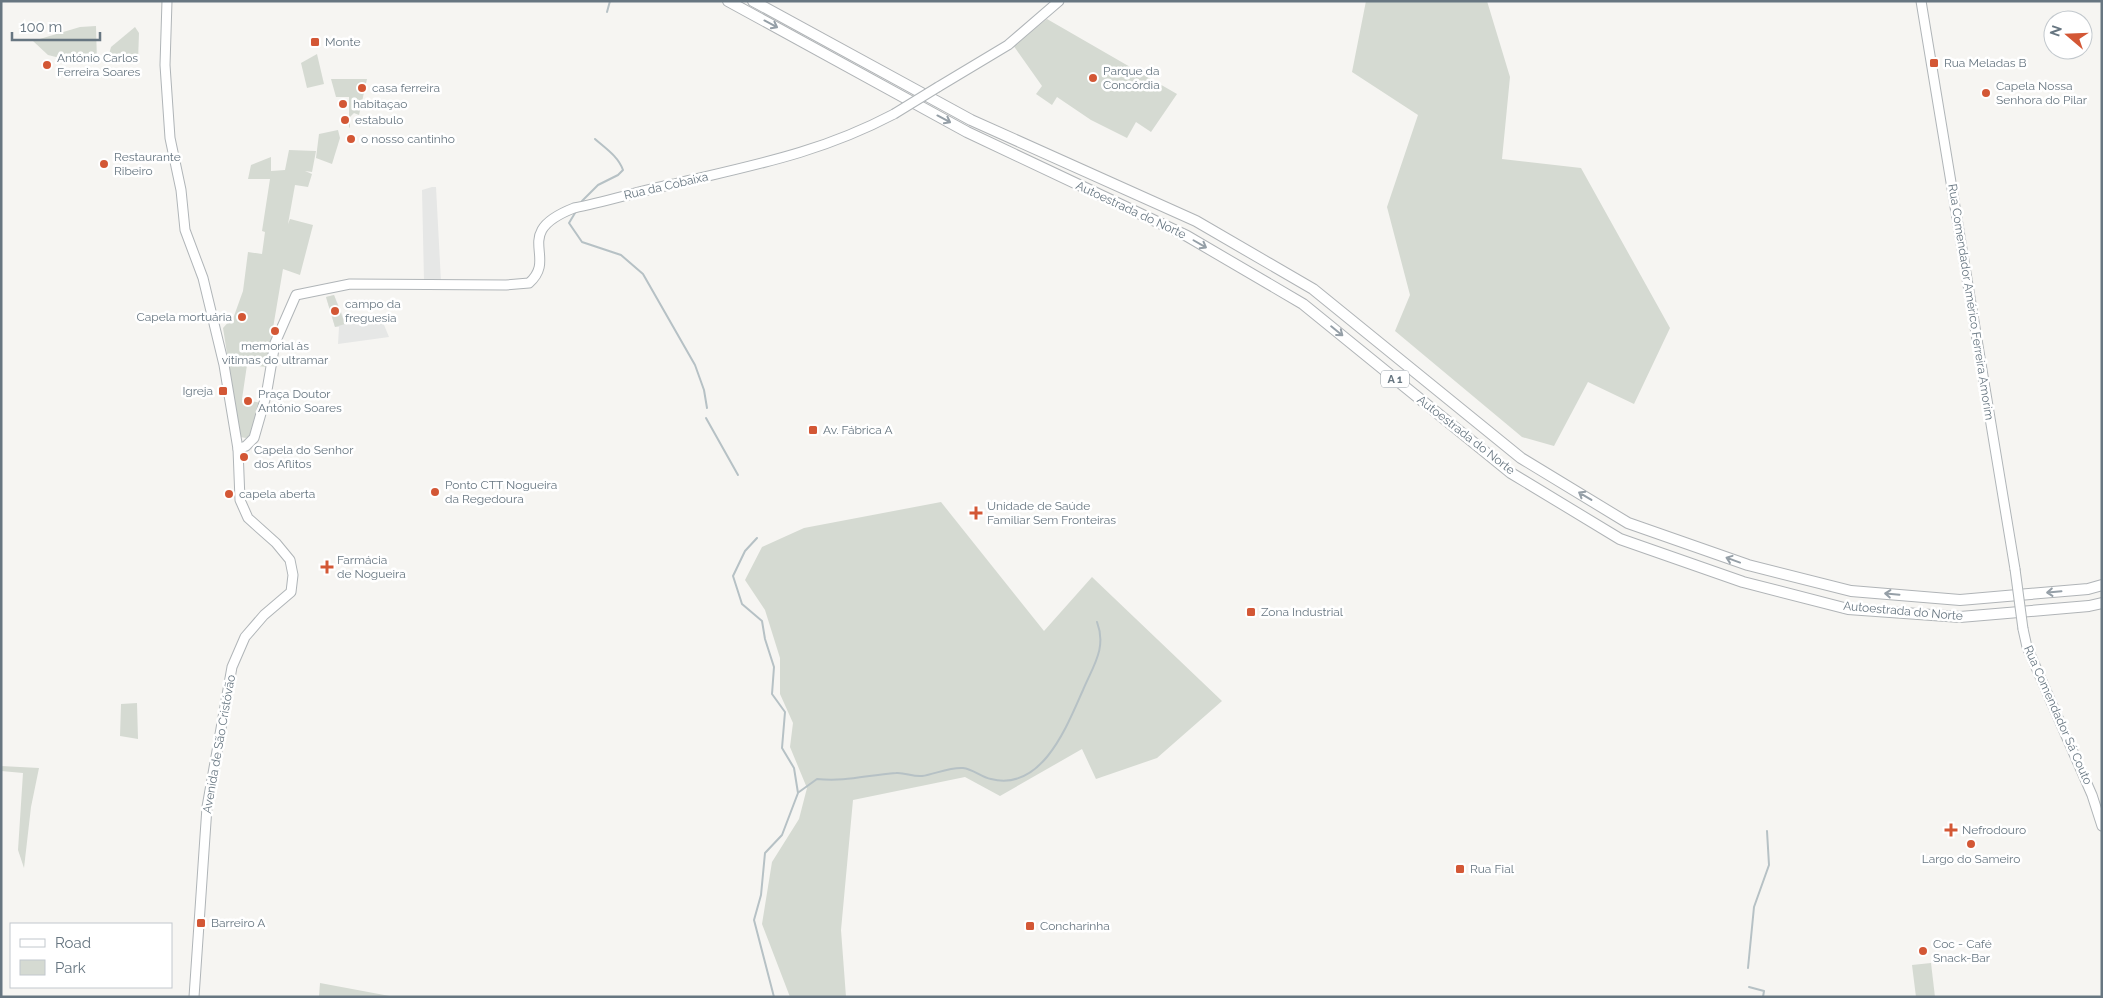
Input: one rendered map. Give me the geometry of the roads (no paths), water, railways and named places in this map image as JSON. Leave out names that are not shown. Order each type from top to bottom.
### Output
[{"type":"highway","name":"Autoestrada do Norte","points":[[728,1],[967,132],[1188,236],[1303,304],[1511,473],[1620,539],[1743,582],[1848,609],[1960,617],[2089,606],[2102,603]]},
{"type":"highway","name":"Autoestrada do Norte","points":[[753,1],[971,120],[1196,221],[1313,289],[1521,458],[1628,522],[1748,565],[1851,591],[1960,600],[2088,589],[2102,585]]},
{"type":"main road","name":"Avenida de São Cristóvão","points":[[167,1],[165,65],[170,138],[181,190],[185,230],[203,278],[219,338],[238,449],[240,500],[248,518],[276,543],[290,560],[293,575],[291,592],[264,615],[245,637],[232,667],[208,800],[194,997]]},
{"type":"main road","name":"Rua da Cobaixa","points":[[238,449],[246,446],[254,438],[266,396],[275,343],[296,295],[350,284],[506,285],[528,282],[534,278],[539,268],[539,233],[546,222],[555,215],[574,208],[745,168],[845,138],[894,114],[1008,45],[1059,1]]},
{"type":"main road","name":"Rua Comendador Américo Ferreira Amorim","points":[[1921,1],[2020,603]]},
{"type":"main road","name":"Rua Comendador Sá Couto","points":[[2020,603],[2027,647],[2092,795],[2102,826]]},
{"type":"main road","points":[[2092,795],[2102,791]]},
{"type":"waterway","points":[[607,12],[610,1]]},
{"type":"waterway","points":[[582,201],[598,185],[618,175],[623,170],[615,156],[595,139]]},
{"type":"waterway","points":[[575,213],[569,223],[582,242],[621,255],[643,274],[695,365],[704,390],[707,408]]},
{"type":"waterway","points":[[706,418],[738,475]]},
{"type":"waterway","points":[[757,538],[745,551],[733,576],[742,604],[762,621],[765,639],[774,667],[772,694],[785,712],[782,748],[794,768],[798,793],[782,835],[765,853],[761,895],[754,920],[774,997]]},
{"type":"waterway","points":[[799,792],[817,779],[847,779],[899,773],[922,776],[958,768],[974,771],[991,779],[1009,780],[1025,776],[1050,753],[1069,721],[1098,657],[1100,631],[1097,622]]},
{"type":"waterway","points":[[1748,968],[1754,907],[1769,865],[1767,831]]},
{"type":"waterway","points":[[1749,987],[1764,991],[1763,997]]},
{"type":"place","name":"Monte","points":[[315,42]]},
{"type":"place","name":"Rua Meladas B","points":[[1934,63]]},
{"type":"place","name":"António Carlos Ferreira Soares","points":[[47,65]]},
{"type":"place","name":"Parque da Concórdia","points":[[1093,78]]},
{"type":"place","name":"casa ferreira","points":[[362,88]]},
{"type":"place","name":"Capela Nossa Senhora do Pilar","points":[[1986,93]]},
{"type":"place","name":"habitaçao","points":[[343,104]]},
{"type":"place","name":"estabulo","points":[[345,120]]},
{"type":"place","name":"o nosso cantinho","points":[[351,139]]},
{"type":"place","name":"Restaurante Ribeiro","points":[[104,164]]},
{"type":"place","name":"campo da freguesia","points":[[335,311]]},
{"type":"place","name":"Capela mortuária","points":[[242,317]]},
{"type":"place","name":"memorial às vitimas do ultramar","points":[[275,331]]},
{"type":"place","name":"Igreja","points":[[223,391]]},
{"type":"place","name":"Praça Doutor António Soares","points":[[248,401]]},
{"type":"place","name":"Av. Fábrica A","points":[[813,430]]},
{"type":"place","name":"Capela do Senhor dos Aflitos","points":[[244,457]]},
{"type":"place","name":"Ponto CTT Nogueira da Regedoura","points":[[435,492]]},
{"type":"place","name":"capela aberta","points":[[229,494]]},
{"type":"place","name":"Unidade de Saúde Familiar Sem Fronteiras","points":[[976,513]]},
{"type":"place","name":"Farmácia de Nogueira","points":[[327,567]]},
{"type":"place","name":"Zona Industrial","points":[[1251,612]]},
{"type":"place","name":"Nefrodouro","points":[[1951,830]]},
{"type":"place","name":"Largo do Sameiro","points":[[1971,844]]},
{"type":"place","name":"Rua Fial","points":[[1460,869]]},
{"type":"place","name":"Barreiro A","points":[[201,923]]},
{"type":"place","name":"Concharinha","points":[[1030,926]]},
{"type":"place","name":"Coc - Café Snack-Bar","points":[[1923,951]]}]
